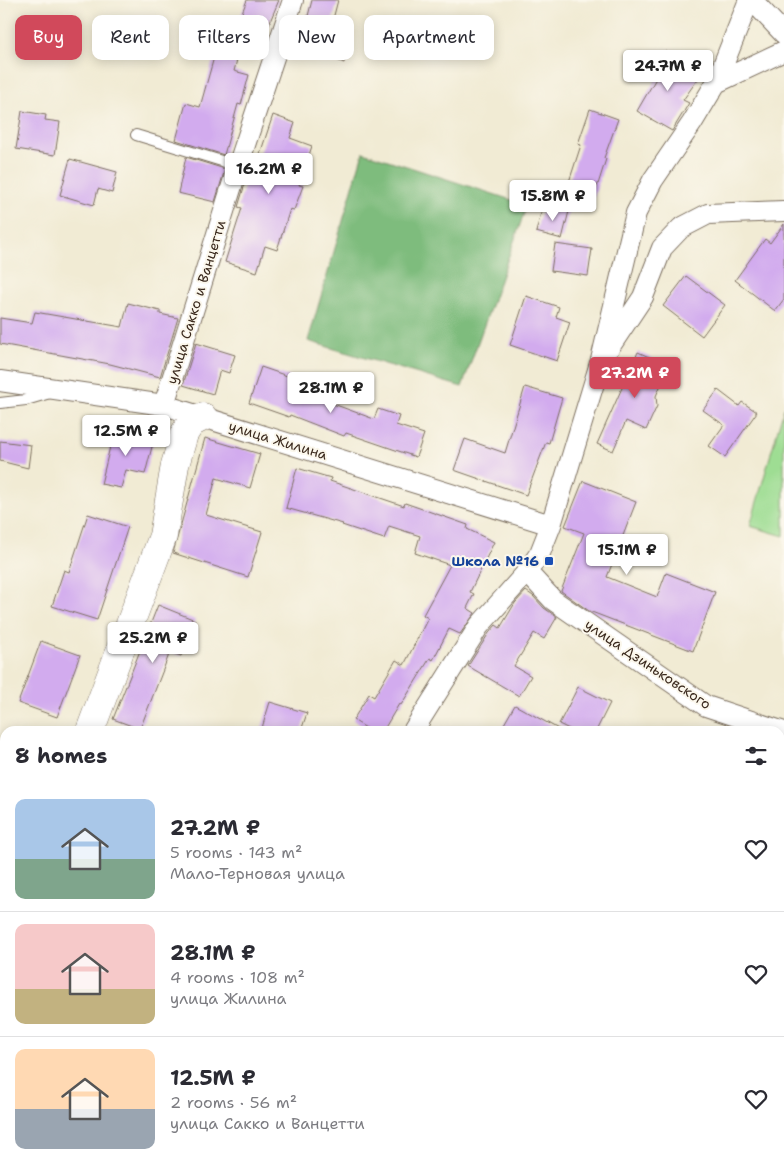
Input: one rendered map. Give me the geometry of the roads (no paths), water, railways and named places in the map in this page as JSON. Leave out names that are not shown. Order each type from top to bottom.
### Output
[{"type":"street","name":"улица Сакко и Ванцетти","points":[[164,405],[238,166],[293,0]]},
{"type":"street","points":[[416,726],[479,626],[527,572],[540,553],[551,525],[601,360],[636,213],[653,180],[692,123],[716,83],[750,0],[784,34]]},
{"type":"street","points":[[716,83],[784,51]]},
{"type":"street","points":[[601,360],[644,297],[662,248],[681,228],[708,214],[784,211]]},
{"type":"street","name":"улица Жилина","points":[[0,381],[164,405],[551,525]]},
{"type":"street","points":[[92,726],[163,536],[175,465],[184,434],[191,423],[203,417]]},
{"type":"street","name":"улица Дзиньковского","points":[[527,572],[553,600],[706,706],[766,726]]},
{"type":"lane","points":[[136,135],[238,166]]},
{"type":"lane","points":[[0,403],[26,400],[60,390]]},
{"type":"place","name":"Школа №16","points":[[549,561]]}]
